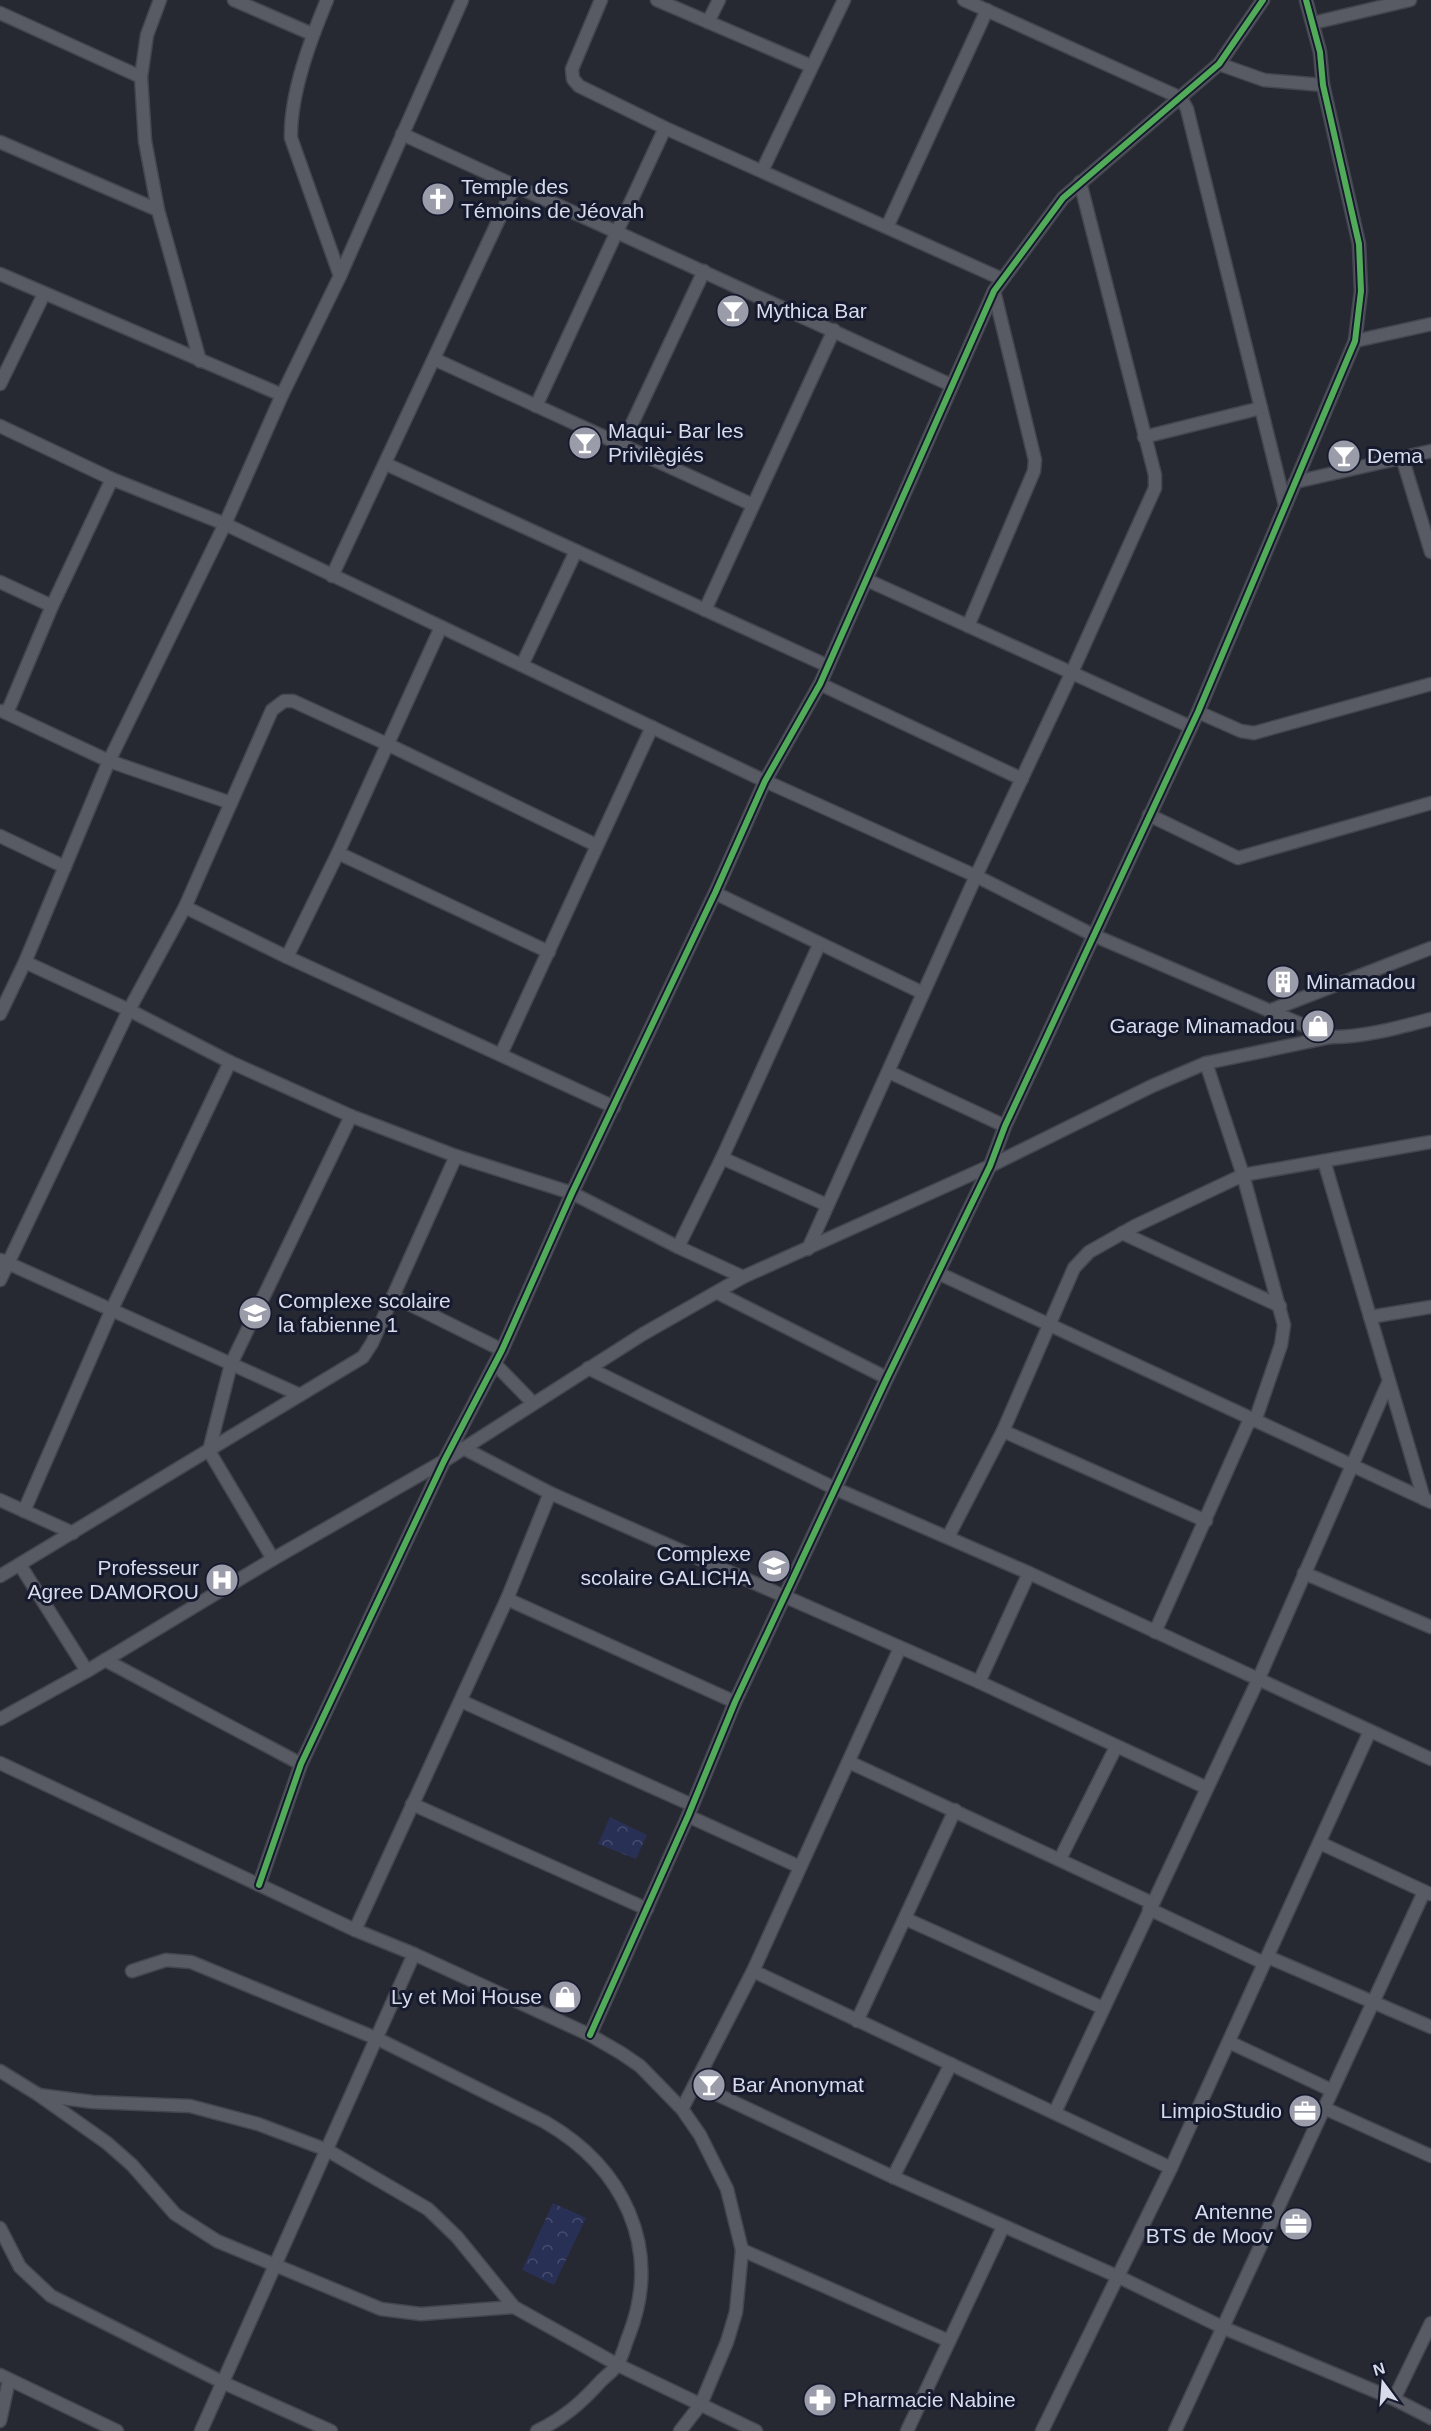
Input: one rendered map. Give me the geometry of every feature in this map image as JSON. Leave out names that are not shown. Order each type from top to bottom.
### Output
[{"type":"street","points":[[160,0],[147,35],[141,77],[145,141],[158,210],[200,361]]},
{"type":"street","points":[[234,0],[312,34]]},
{"type":"street","points":[[327,0],[312,34],[291,119],[291,138],[340,276]]},
{"type":"street","points":[[0,1014],[25,962],[109,761],[225,524],[282,395],[340,276],[462,0]]},
{"type":"street","points":[[601,0],[572,69],[573,79],[579,86],[664,128],[1002,279]]},
{"type":"street","points":[[657,0],[811,66]]},
{"type":"street","points":[[708,22],[719,0]]},
{"type":"street","points":[[762,171],[844,0]]},
{"type":"street","points":[[964,0],[1181,98],[1187,109],[1285,505]]},
{"type":"street","points":[[259,1885],[301,1764],[444,1461],[502,1350],[572,1193],[715,893],[765,781],[820,684],[994,291],[1062,198],[1219,64],[1262,3],[1248,0]]},
{"type":"street","points":[[590,2035],[784,1595],[990,1166],[1005,1126],[1198,712],[1355,340],[1361,291],[1359,244],[1323,85],[1320,52],[1306,0]]},
{"type":"street","points":[[1313,23],[1410,0]]},
{"type":"street","points":[[887,227],[987,10]]},
{"type":"street","points":[[0,13],[141,77]]},
{"type":"street","points":[[1219,64],[1264,80],[1323,85]]},
{"type":"street","points":[[536,406],[664,128]]},
{"type":"street","points":[[402,134],[951,385]]},
{"type":"street","points":[[0,142],[158,210]]},
{"type":"street","points":[[808,1249],[976,876],[1154,495],[1155,475],[1080,182]]},
{"type":"street","points":[[332,576],[515,185]]},
{"type":"street","points":[[622,445],[704,271]]},
{"type":"street","points":[[0,274],[282,395]]},
{"type":"street","points":[[968,626],[1034,471],[1035,460],[994,291]]},
{"type":"street","points":[[0,384],[44,294]]},
{"type":"street","points":[[1355,340],[1431,324]]},
{"type":"street","points":[[705,610],[834,330]]},
{"type":"street","points":[[434,359],[753,505]]},
{"type":"street","points":[[1144,437],[1261,408]]},
{"type":"street","points":[[0,426],[112,479],[225,524],[765,781],[976,876],[1093,935],[1331,1037]]},
{"type":"street","points":[[1295,482],[1431,451]]},
{"type":"street","points":[[1402,458],[1431,552]]},
{"type":"street","points":[[386,464],[828,666]]},
{"type":"street","points":[[112,479],[4,712],[109,761],[231,803]]},
{"type":"street","points":[[522,665],[576,551]]},
{"type":"street","points":[[867,580],[1191,727]]},
{"type":"street","points":[[0,582],[52,606]]},
{"type":"street","points":[[286,957],[338,853],[441,627]]},
{"type":"street","points":[[820,684],[1022,778]]},
{"type":"street","points":[[1198,712],[1241,731],[1254,733],[1431,684]]},
{"type":"street","points":[[0,1280],[4,1261],[129,1010],[185,907],[272,710],[284,701],[293,701],[387,744],[596,845]]},
{"type":"street","points":[[501,1054],[652,727]]},
{"type":"street","points":[[1149,815],[1238,858],[1431,803]]},
{"type":"street","points":[[0,836],[65,867]]},
{"type":"street","points":[[338,853],[549,952]]},
{"type":"street","points":[[715,893],[819,945],[923,993]]},
{"type":"street","points":[[185,907],[286,957],[614,1107]]},
{"type":"street","points":[[678,1247],[722,1158],[819,945]]},
{"type":"street","points":[[1269,1011],[1431,948]]},
{"type":"street","points":[[25,962],[129,1010],[230,1062],[351,1116],[456,1156],[572,1193],[742,1277]]},
{"type":"street","points":[[0,1719],[87,1671],[273,1559],[444,1461],[588,1368],[742,1277],[990,1166],[1152,1086],[1206,1063],[1331,1037],[1364,1035],[1431,1019]]},
{"type":"street","points":[[24,1511],[112,1309],[230,1062]]},
{"type":"street","points":[[1155,1632],[1253,1420],[1281,1345],[1284,1325],[1243,1175],[1206,1063]]},
{"type":"street","points":[[889,1072],[1005,1126]]},
{"type":"street","points":[[273,1559],[209,1451],[231,1365],[351,1116]]},
{"type":"street","points":[[948,1537],[1003,1431],[1074,1268],[1081,1258],[1122,1233],[1243,1175],[1431,1142]]},
{"type":"street","points":[[0,1576],[363,1357],[456,1156]]},
{"type":"street","points":[[722,1158],[827,1205]]},
{"type":"street","points":[[1324,1161],[1389,1381],[1428,1501]]},
{"type":"street","points":[[1122,1233],[1280,1306]]},
{"type":"street","points":[[4,1261],[300,1395]]},
{"type":"street","points":[[938,1273],[1428,1501]]},
{"type":"street","points":[[718,1293],[887,1378]]},
{"type":"street","points":[[393,1296],[502,1350]]},
{"type":"street","points":[[1370,1317],[1431,1307]]},
{"type":"street","points":[[495,1364],[533,1403]]},
{"type":"street","points":[[588,1368],[836,1489],[1029,1573],[1431,1759]]},
{"type":"street","points":[[1055,2112],[1259,1678],[1389,1381]]},
{"type":"street","points":[[1003,1431],[1206,1521]]},
{"type":"street","points":[[463,1448],[550,1493],[979,1682],[1207,1788]]},
{"type":"street","points":[[355,1930],[507,1599],[550,1493]]},
{"type":"street","points":[[0,1500],[73,1533]]},
{"type":"street","points":[[20,1565],[87,1671]]},
{"type":"street","points":[[979,1682],[1029,1573]]},
{"type":"street","points":[[1304,1573],[1431,1627]]},
{"type":"street","points":[[507,1599],[735,1702]]},
{"type":"street","points":[[682,2109],[697,2085],[753,1971],[900,1648]]},
{"type":"street","points":[[105,1660],[301,1764]]},
{"type":"street","points":[[461,1701],[690,1810],[800,1868]]},
{"type":"street","points":[[1042,2431],[1171,2168],[1370,1731]]},
{"type":"street","points":[[1060,1859],[1116,1747]]},
{"type":"street","points":[[849,1762],[1060,1859],[1151,1906],[1266,1960],[1372,2001],[1431,2027]]},
{"type":"street","points":[[0,1763],[355,1930],[414,1954],[590,2035],[639,2066],[682,2109],[700,2136],[727,2190],[742,2250],[733,2322],[728,2342],[701,2404],[680,2431]]},
{"type":"street","points":[[412,1804],[647,1909]]},
{"type":"street","points":[[857,2021],[955,1810]]},
{"type":"street","points":[[1175,2431],[1372,2001],[1427,1893],[1320,1843]]},
{"type":"street","points":[[906,1919],[1103,2008]]},
{"type":"street","points":[[201,2431],[414,1954]]},
{"type":"street","points":[[132,1971],[166,1960],[191,1962],[378,2039],[545,2122],[579,2144],[603,2168],[626,2204],[639,2244],[640,2280],[637,2314],[618,2364],[574,2409],[537,2431]]},
{"type":"street","points":[[753,1971],[1171,2168]]},
{"type":"street","points":[[1229,2042],[1331,2090]]},
{"type":"street","points":[[893,2178],[951,2064]]},
{"type":"street","points":[[0,2071],[39,2095],[107,2143],[132,2165],[154,2193],[175,2214],[217,2241],[381,2309],[421,2314],[514,2307]]},
{"type":"street","points":[[697,2085],[893,2178],[1119,2277],[1224,2328],[1394,2399],[1431,2418]]},
{"type":"street","points":[[39,2095],[93,2102],[190,2106],[258,2124],[327,2150],[428,2209],[449,2229],[514,2307],[618,2364],[756,2431]]},
{"type":"street","points":[[1324,2108],[1431,2156]]},
{"type":"street","points":[[907,2431],[1004,2227]]},
{"type":"street","points":[[0,2228],[20,2268],[51,2296],[224,2383],[331,2431]]},
{"type":"street","points":[[742,2250],[949,2342]]},
{"type":"street","points":[[1394,2399],[1431,2323]]},
{"type":"street","points":[[0,2421],[4,2377],[117,2431]]},
{"type":"green space","points":[[610,1817],[647,1835],[636,1859],[598,1844]]},
{"type":"green space","points":[[553,2203],[586,2218],[554,2285],[522,2270]]},
{"type":"cycle path","points":[[259,1885],[301,1764],[444,1461],[502,1350],[572,1193],[715,893],[765,781],[820,684],[994,291],[1063,198],[1219,64],[1263,0]]},
{"type":"cycle path","points":[[590,2035],[688,1816],[735,1702],[887,1378],[990,1166],[1005,1126],[1198,712],[1355,341],[1361,291],[1359,244],[1323,85],[1320,52],[1306,0]]},
{"type":"place","name":"Temple des Témoins de Jéovah","points":[[438,199]]},
{"type":"place","name":"Mythica Bar","points":[[733,311]]},
{"type":"place","name":"Maqui- Bar les Privilègiés","points":[[585,443]]},
{"type":"place","name":"Dema","points":[[1344,456]]},
{"type":"place","name":"Minamadou","points":[[1283,982]]},
{"type":"place","name":"Garage Minamadou","points":[[1318,1026]]},
{"type":"place","name":"Complexe scolaire la fabienne 1","points":[[255,1313]]},
{"type":"place","name":"Complexe scolaire GALICHA","points":[[774,1566]]},
{"type":"place","name":"Professeur Agree DAMOROU","points":[[222,1580]]},
{"type":"place","name":"Ly et Moi House","points":[[565,1997]]},
{"type":"place","name":"Bar Anonymat","points":[[709,2085]]},
{"type":"place","name":"LimpioStudio","points":[[1305,2111]]},
{"type":"place","name":"Antenne BTS de Moov","points":[[1296,2224]]},
{"type":"place","name":"Pharmacie Nabine","points":[[820,2400]]}]
